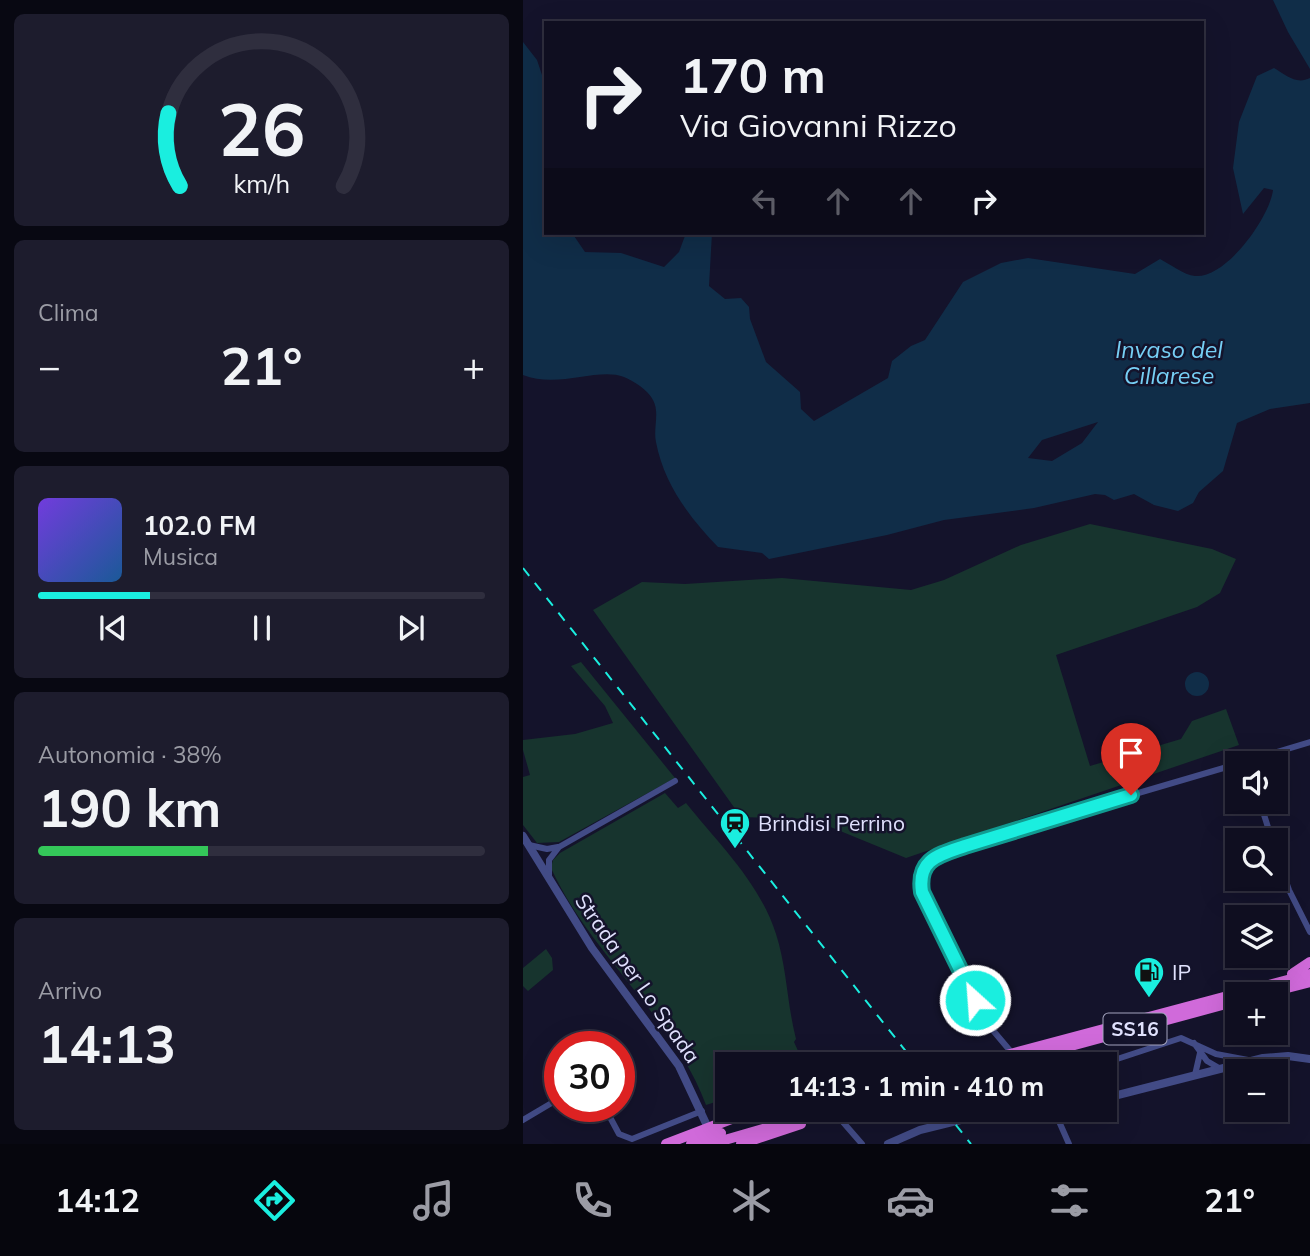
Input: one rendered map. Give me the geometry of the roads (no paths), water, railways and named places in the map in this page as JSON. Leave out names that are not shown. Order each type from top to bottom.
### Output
[{"type":"highway","points":[[1282,982],[1310,962]]},
{"type":"highway","name":"SS16","points":[[1288,982],[1310,974]]},
{"type":"highway","name":"SS16","points":[[1288,985],[1310,982]]},
{"type":"highway","points":[[1288,988],[1310,989]]},
{"type":"highway","name":"SS16","points":[[1046,1052],[1225,1001]]},
{"type":"highway","name":"SS16","points":[[1047,1052],[1225,1004]]},
{"type":"highway","points":[[714,1136],[746,1122]]},
{"type":"highway","points":[[691,1144],[762,1122]]},
{"type":"highway","points":[[666,1144],[775,1122]]},
{"type":"highway","points":[[741,1144],[817,1122]]},
{"type":"street","points":[[1281,751],[1310,742]]},
{"type":"street","points":[[1022,1052],[985,1021],[922,892],[920,878],[926,864],[940,855],[1003,834],[1225,768]]},
{"type":"street","points":[[537,859],[675,781]]},
{"type":"street","name":"Strada per Lo Spada","points":[[523,836],[592,947],[664,1043],[714,1136]]},
{"type":"street","points":[[529,845],[549,852]]},
{"type":"street","points":[[549,852],[549,878]]},
{"type":"street","points":[[1288,887],[1310,932]]},
{"type":"street","points":[[1117,1059],[1181,1038],[1193,1041],[1210,1052],[1219,1062],[1219,1068]]},
{"type":"street","points":[[1193,1041],[1213,1067],[1219,1068]]},
{"type":"street","points":[[1195,1074],[1200,1051]]},
{"type":"street","points":[[1210,1052],[1241,1059]]},
{"type":"street","points":[[1259,1059],[1277,1055],[1310,1059]]},
{"type":"street","points":[[1117,1095],[1225,1067]]},
{"type":"street","points":[[523,1120],[544,1107]]},
{"type":"street","points":[[613,1122],[619,1134],[632,1139],[702,1111]]},
{"type":"street","points":[[846,1122],[862,1144]]},
{"type":"street","points":[[888,1144],[920,1130],[948,1122]]},
{"type":"street","points":[[1059,1122],[1069,1144]]},
{"type":"water","points":[[1273,0],[1310,0],[1310,69],[1288,32]]},
{"type":"water","name":"Invaso del Cillarese","points":[[523,42],[537,60],[544,81],[544,235],[573,235],[585,252],[621,253],[664,267],[679,252],[685,235],[712,235],[709,286],[725,299],[741,298],[749,307],[750,319],[766,362],[800,392],[801,409],[814,421],[888,378],[892,361],[911,346],[925,340],[963,282],[1001,263],[1028,258],[1135,274],[1160,259],[1195,276],[1220,268],[1233,257],[1255,230],[1270,202],[1273,190],[1264,188],[1243,214],[1233,168],[1239,122],[1257,76],[1274,68],[1296,80],[1310,78],[1310,403],[1270,409],[1237,423],[1223,471],[1199,492],[1193,503],[1178,511],[1154,505],[1134,494],[1114,500],[1095,494],[1034,508],[944,520],[887,535],[769,559],[762,553],[718,547],[688,512],[671,486],[660,457],[655,432],[655,405],[651,396],[640,386],[624,377],[602,374],[536,379],[523,375]],"holes":[[[1098,422],[1082,443],[1052,461],[1028,458],[1042,440]]]},
{"type":"water","points":[[1192,672],[1202,672],[1209,679],[1209,689],[1202,696],[1192,696],[1185,689],[1185,679]]},
{"type":"railway","points":[[523,568],[906,1052]]},
{"type":"railway","points":[[954,1122],[971,1144]]},
{"type":"place","name":"Brindisi Perrino","points":[[735,850]]},
{"type":"place","name":"IP","points":[[1149,999]]}]
